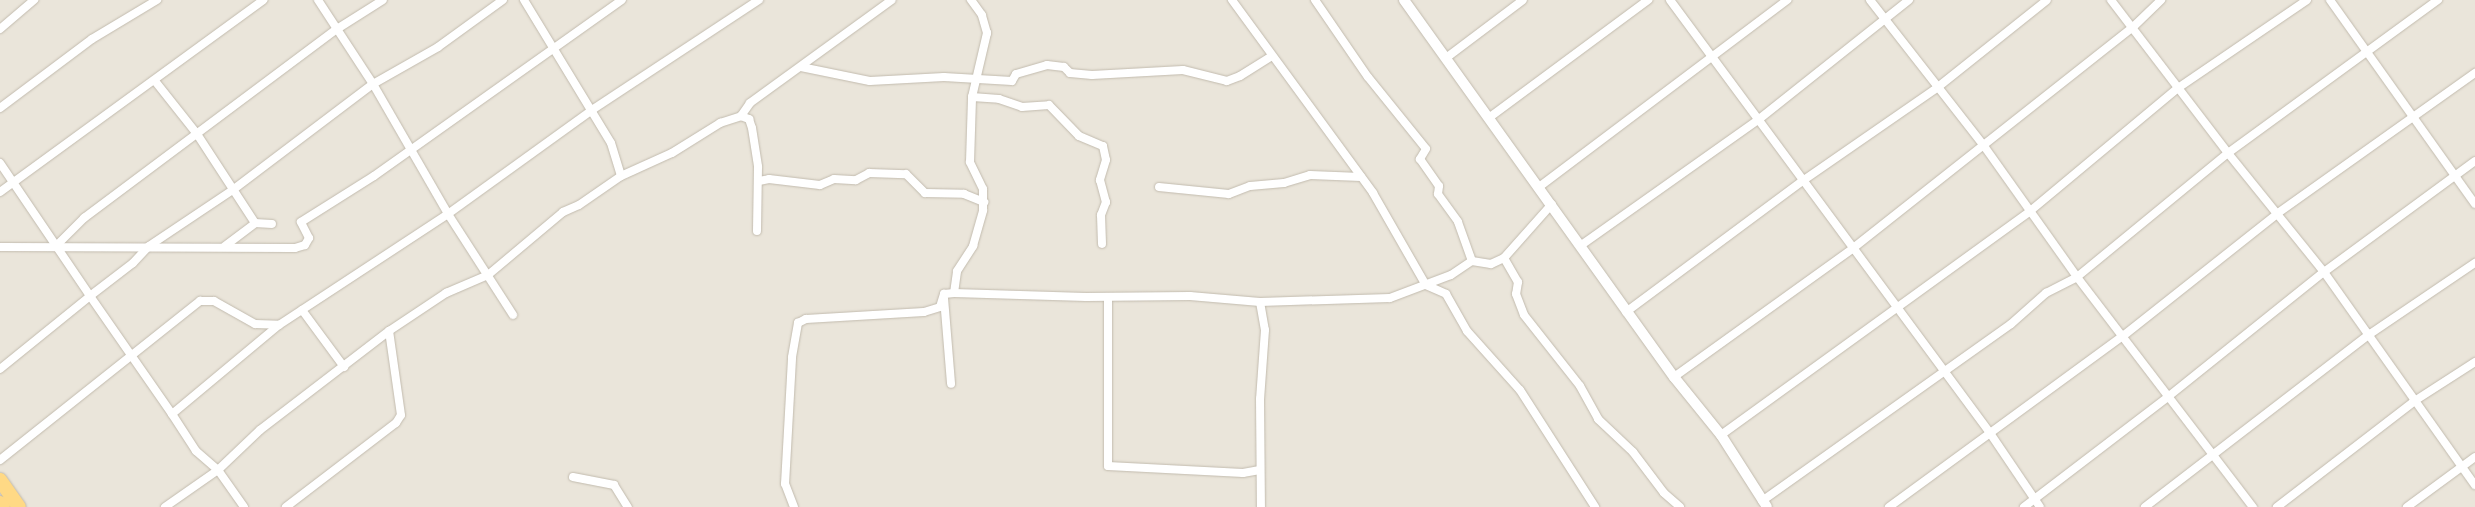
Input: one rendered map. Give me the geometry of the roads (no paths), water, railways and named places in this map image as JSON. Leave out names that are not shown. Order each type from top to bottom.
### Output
[{"type":"highway","points":[[0,480],[19,507]]},
{"type":"highway","points":[[0,503],[3,507]]},
{"type":"street","points":[[0,29],[34,0]]},
{"type":"street","points":[[0,108],[92,39],[156,0]]},
{"type":"street","points":[[0,192],[155,81],[263,0]]},
{"type":"street","points":[[318,0],[374,84],[448,214],[513,315]]},
{"type":"street","points":[[56,246],[84,218],[337,30],[383,0]]},
{"type":"street","points":[[0,369],[90,296],[133,264],[150,246],[234,190],[374,84],[438,47],[503,0]]},
{"type":"street","points":[[524,0],[592,110],[610,143],[621,176]]},
{"type":"street","points":[[0,247],[225,246],[295,248],[305,245],[309,238],[301,222],[411,150],[622,0]]},
{"type":"street","points":[[172,414],[279,325],[448,214],[592,110],[759,0]]},
{"type":"street","points":[[165,507],[218,470],[260,430],[389,331],[446,293],[488,275],[563,212],[579,205],[621,176],[672,153],[720,123],[741,116],[750,103],[892,0]]},
{"type":"street","points":[[954,293],[957,270],[980,229],[984,202],[983,189],[970,162],[972,97],[987,33],[982,15],[971,0]]},
{"type":"street","points":[[1232,0],[1246,15],[1271,56],[1361,177],[1426,285],[1446,294],[1467,331],[1520,390],[1595,507]]},
{"type":"street","points":[[1315,0],[1368,76],[1426,149],[1420,159],[1439,186],[1438,194],[1458,222],[1472,261]]},
{"type":"street","points":[[1404,0],[1552,204],[1626,312],[1674,377],[1721,435],[1764,504],[2011,324],[2046,294],[2077,277],[2228,153],[2368,53],[2438,0]]},
{"type":"street","points":[[1446,58],[1523,0]]},
{"type":"street","points":[[1490,117],[1648,0]]},
{"type":"street","points":[[1670,0],[1713,57],[1801,182],[1990,433],[2040,507]]},
{"type":"street","points":[[1539,187],[1787,0]]},
{"type":"street","points":[[1870,0],[1984,146],[2077,277],[2170,396],[2253,507]]},
{"type":"street","points":[[1580,246],[1758,120],[1883,18],[1909,0]]},
{"type":"street","points":[[1626,312],[1801,182],[1938,87],[2047,0]]},
{"type":"street","points":[[2111,0],[2131,29],[2228,153],[2324,272],[2370,334],[2475,485]]},
{"type":"street","points":[[1674,377],[1852,248],[1984,146],[2131,29],[2161,0]]},
{"type":"street","points":[[1721,435],[1898,310],[2030,212],[2178,88],[2307,0]]},
{"type":"street","points":[[2330,0],[2475,204]]},
{"type":"street","points":[[801,67],[870,81],[944,77],[1012,81],[1016,74],[1047,65],[1064,68],[1070,73],[1092,76],[1183,70],[1227,81],[1240,76],[1271,56]]},
{"type":"street","points":[[1889,507],[2123,336],[2278,213],[2414,119],[2475,73]]},
{"type":"street","points":[[155,81],[197,134],[255,223]]},
{"type":"street","points":[[972,97],[999,99],[1022,107],[1050,105],[1079,136],[1103,146],[1106,160],[1100,180],[1106,202],[1101,215],[1102,244]]},
{"type":"street","points":[[741,116],[749,119],[752,128],[759,182],[757,231]]},
{"type":"street","points":[[2024,507],[2170,396],[2324,272],[2475,161]]},
{"type":"street","points":[[0,164],[196,451],[218,470],[244,507]]},
{"type":"street","points":[[759,182],[769,179],[820,185],[834,179],[856,180],[869,173],[906,174],[926,193],[964,194],[984,202]]},
{"type":"street","points":[[1159,187],[1230,194],[1250,186],[1284,183],[1310,175],[1361,177]]},
{"type":"street","points":[[944,294],[1190,296],[1260,302],[1390,298],[1451,275],[1472,261],[1491,264],[1504,258],[1552,204]]},
{"type":"street","points":[[225,246],[255,223],[272,224]]},
{"type":"street","points":[[1504,258],[1518,282],[1516,294],[1524,315],[1580,386],[1598,419],[1633,452],[1664,494],[1680,507]]},
{"type":"street","points":[[2145,507],[2370,334],[2475,263]]},
{"type":"street","points":[[944,294],[951,384]]},
{"type":"street","points":[[794,507],[785,484],[793,349],[798,323],[826,317],[924,312],[940,307],[944,294]]},
{"type":"street","points":[[1108,296],[1108,466],[1242,474],[1260,470]]},
{"type":"street","points":[[0,460],[130,354],[200,301],[214,301],[255,324],[279,325]]},
{"type":"street","points":[[1260,302],[1265,330],[1260,470],[1261,507]]},
{"type":"street","points":[[302,310],[344,367]]},
{"type":"street","points":[[286,507],[396,423],[400,415],[389,331]]},
{"type":"street","points":[[2277,507],[2416,400],[2475,362]]},
{"type":"street","points":[[2407,507],[2475,457]]},
{"type":"street","points":[[573,477],[614,485],[628,507]]}]
